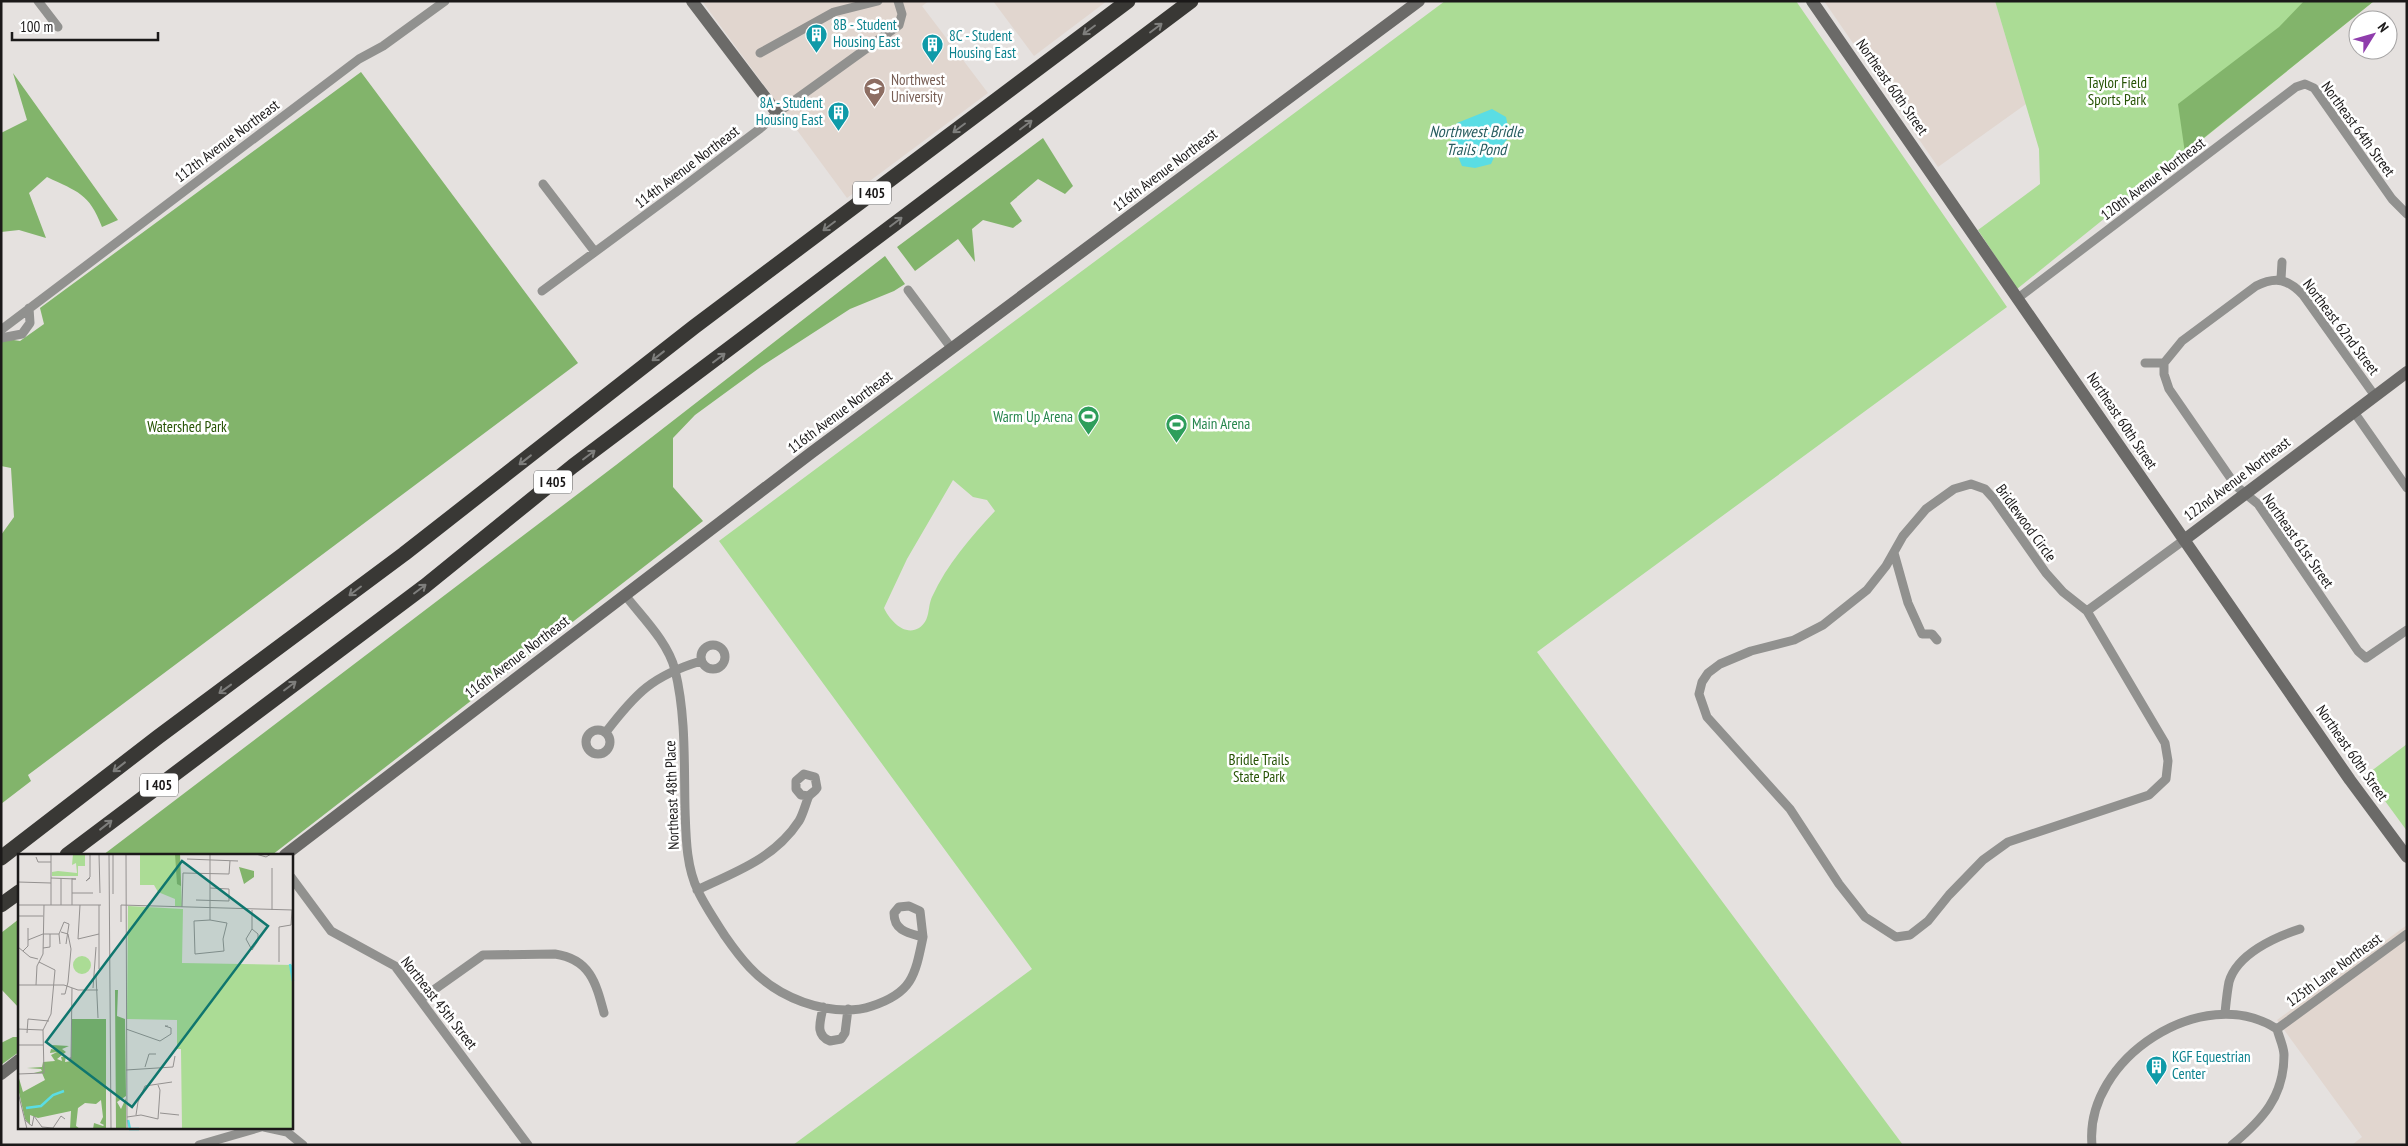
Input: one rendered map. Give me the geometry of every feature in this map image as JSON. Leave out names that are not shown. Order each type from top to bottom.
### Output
[{"type":"highway","name":"I 405","points":[[1,858],[158,737],[404,554],[702,321],[1128,1]]},
{"type":"highway","name":"I 405","points":[[68,854],[424,586],[573,466],[1191,1]]},
{"type":"highway","points":[[1,905],[18,893]]},
{"type":"street","points":[[38,1],[58,27]]},
{"type":"street","name":"112th Avenue Northeast","points":[[1,330],[351,64],[383,46],[445,1]]},
{"type":"street","points":[[692,1],[777,113]]},
{"type":"street","points":[[760,53],[834,12],[878,1]]},
{"type":"street","name":"114th Avenue Northeast","points":[[542,291],[732,150],[777,113],[898,25],[902,18],[898,1]]},
{"type":"street","name":"116th Avenue Northeast","points":[[287,854],[625,595],[1419,1]]},
{"type":"street","name":"Northeast 60th Street","points":[[1812,1],[2350,780],[2407,857]]},
{"type":"street","name":"120th Avenue Northeast","points":[[2018,298],[2296,87],[2306,84]]},
{"type":"street","name":"Northeast 64th Street","points":[[2306,84],[2314,88],[2392,199],[2407,214]]},
{"type":"street","points":[[544,184],[595,252]]},
{"type":"street","points":[[2145,363],[2164,363],[2182,342],[2256,286],[2268,280],[2281,279],[2282,262]]},
{"type":"street","name":"Northeast 62nd Street","points":[[2281,279],[2295,286],[2303,295],[2375,396]]},
{"type":"street","points":[[908,290],[952,349]]},
{"type":"street","points":[[1,338],[22,334],[30,323],[29,308]]},
{"type":"street","name":"Northeast 61st Street","points":[[2164,363],[2164,374],[2169,389],[2236,486],[2258,504],[2358,652],[2366,658],[2407,630]]},
{"type":"street","name":"122nd Avenue Northeast","points":[[2087,611],[2407,372]]},
{"type":"street","points":[[2354,412],[2407,488]]},
{"type":"street","name":"Bridlewood Circle","points":[[1971,484],[1985,489],[2046,574],[2063,592],[2087,611],[2165,743],[2168,761],[2166,779],[2149,795],[2008,842],[1983,860],[1948,895],[1928,921],[1910,935],[1896,937],[1865,917],[1851,900],[1790,810],[1707,717],[1700,694],[1702,682],[1708,673],[1720,664],[1751,651],[1794,640],[1823,625],[1867,590],[1894,553],[1903,536],[1926,509],[1954,489],[1971,484]]},
{"type":"street","points":[[1894,553],[1908,603],[1922,634],[1932,634],[1938,640]]},
{"type":"street","name":"Northeast 48th Place","points":[[625,595],[668,651],[675,669],[683,731],[687,853],[697,890],[741,958],[762,981],[790,997],[835,1010],[867,1008],[898,995],[909,985],[916,972],[923,937]]},
{"type":"street","points":[[606,732],[636,695],[658,678],[675,669],[701,660]]},
{"type":"street","points":[[697,890],[768,856],[783,842],[800,820],[809,796]]},
{"type":"street","name":"Northeast 45th Street","points":[[292,878],[331,932],[390,961],[421,999],[528,1145]]},
{"type":"street","points":[[2225,1013],[2230,981],[2237,967],[2277,936],[2300,929]]},
{"type":"street","name":"125th Lane Northeast","points":[[2277,1029],[2407,934]]},
{"type":"street","points":[[421,999],[483,955],[555,954],[567,955],[583,966],[591,975],[598,990],[604,1013]]},
{"type":"street","points":[[823,1007],[819,1030],[823,1037],[830,1041],[838,1041],[844,1036],[848,1009]]},
{"type":"street","points":[[2092,1145],[2091,1127],[2097,1104],[2106,1084],[2129,1057],[2151,1039],[2182,1022],[2225,1013],[2249,1016],[2265,1021],[2277,1029],[2284,1053],[2281,1079],[2273,1104],[2232,1145]]},
{"type":"street","points":[[1,1074],[18,1061]]},
{"type":"street","points":[[199,1145],[258,1128]]},
{"type":"street","points":[[268,1128],[287,1132],[303,1145]]},
{"type":"shaded area","name":"Northwest University","points":[[702,1],[929,1],[922,6],[988,93],[847,198]]},
{"type":"shaded area","points":[[993,1],[1107,1],[1034,56]]},
{"type":"shaded area","points":[[1824,1],[1995,1],[2026,104],[1938,167]]},
{"type":"shaded area","points":[[2407,925],[2407,1145],[2352,1145],[2362,1137],[2277,1020]]},
{"type":"green space","name":"Bridle Trails State Park","points":[[1445,1],[1796,1],[2007,307],[1537,652],[1903,1145],[793,1145],[1032,969],[719,541]],"holes":[[[953,480],[973,497],[987,500],[995,511],[968,541],[945,573],[930,601],[927,618],[923,625],[913,630],[903,629],[893,622],[884,608],[907,559]]]},
{"type":"green space","name":"Taylor Field Sports Park","points":[[1995,1],[2374,1],[2363,10],[2348,10],[2348,22],[2017,289],[1978,230],[2040,184],[2039,149]]},
{"type":"green space","points":[[2304,1],[2374,1],[2363,10],[2348,10],[2348,22],[2185,153],[2178,104],[2279,27]]},
{"type":"green space","name":"Watershed Park","points":[[361,72],[578,363],[28,775],[31,781],[1,804],[1,535],[14,517],[11,468],[1,466],[1,338],[20,341],[44,324],[40,308]]},
{"type":"green space","points":[[13,73],[118,220],[102,227],[87,200],[75,190],[47,177],[29,193],[46,238],[19,230],[1,232],[1,133],[27,120]]},
{"type":"green space","points":[[1043,138],[1073,186],[1065,194],[1038,179],[1010,203],[1022,221],[1013,228],[983,220],[972,229],[975,262],[958,239],[915,271],[897,247]]},
{"type":"green space","points":[[885,256],[905,284],[894,291],[850,309],[762,366],[695,415],[673,438],[673,487],[703,521],[273,854],[104,854],[616,465]]},
{"type":"green space","points":[[2407,744],[2407,831],[2366,775]]},
{"type":"green space","points":[[18,920],[18,1007],[1,989],[1,933]]},
{"type":"green space","points":[[13,1037],[18,1037],[18,1053],[1,1065],[1,1043]]},
{"type":"water","name":"Northwest Bridle Trails Pond","points":[[1492,109],[1506,117],[1510,136],[1496,153],[1491,164],[1475,168],[1462,166],[1449,135],[1457,123]]},
{"type":"place","name":"8B - Student Housing East","points":[[817,53]]},
{"type":"place","name":"8C - Student Housing East","points":[[933,64]]},
{"type":"place","name":"Northwest University","points":[[875,108]]},
{"type":"place","name":"8A - Student Housing East","points":[[839,131]]},
{"type":"place","name":"Warm Up Arena","points":[[1089,436]]},
{"type":"place","name":"Main Arena","points":[[1176,443]]},
{"type":"place","name":"KGF Equestrian Center","points":[[2156,1085]]}]
